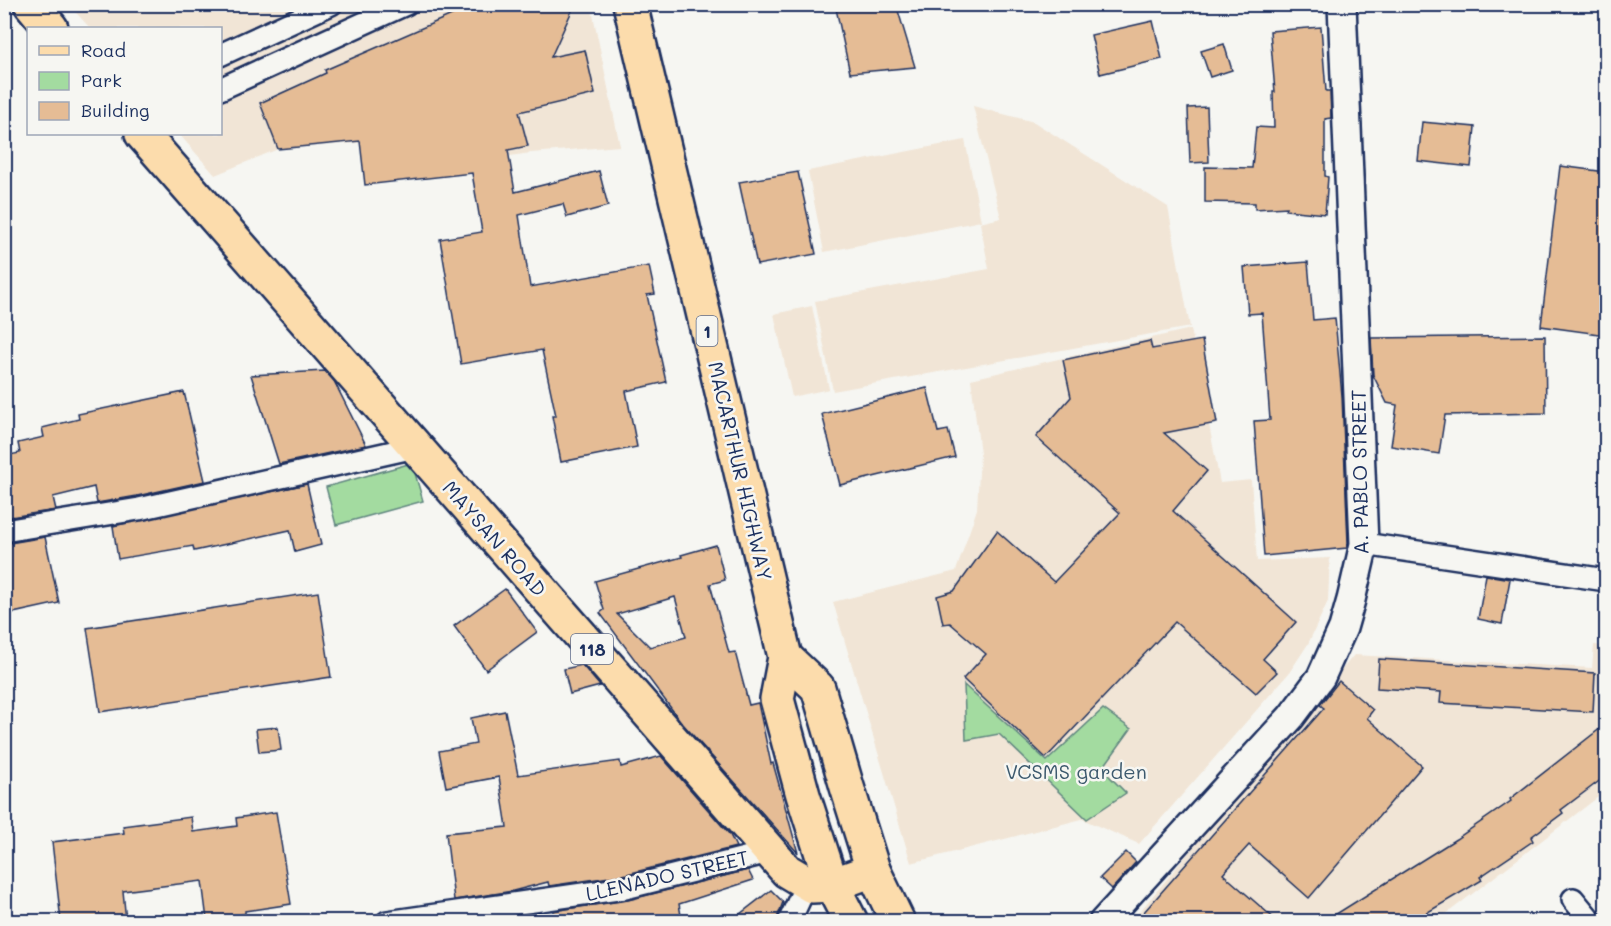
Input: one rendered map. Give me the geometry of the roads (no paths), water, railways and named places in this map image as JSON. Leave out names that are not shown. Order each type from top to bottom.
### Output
[{"type":"main road","points":[[31,4],[50,27]]},
{"type":"main road","name":"MACARTHUR HIGHWAY","points":[[630,4],[785,657],[777,699],[805,803],[822,886],[851,921]]},
{"type":"main road","name":"MAYSAN ROAD","points":[[143,135],[769,852],[787,871],[822,886]]},
{"type":"main road","points":[[785,657],[818,688],[873,870],[898,921]]},
{"type":"main road","points":[[822,886],[873,870]]},
{"type":"street","points":[[222,54],[331,4]]},
{"type":"street","points":[[222,88],[406,4]]},
{"type":"street","name":"A. PABLO STREET","points":[[1103,921],[1291,717],[1321,677],[1343,628],[1352,600],[1364,544],[1342,4]]},
{"type":"street","points":[[4,531],[139,508],[416,447]]},
{"type":"street","points":[[1364,544],[1606,580]]},
{"type":"street","name":"LLENADO STREET","points":[[387,921],[625,888],[769,852]]},
{"type":"street","points":[[789,921],[802,894],[822,886]]},
{"type":"street","points":[[1573,899],[1592,921]]},
{"type":"park label","name":"VCSMS garden","points":[[1076,771]]}]
